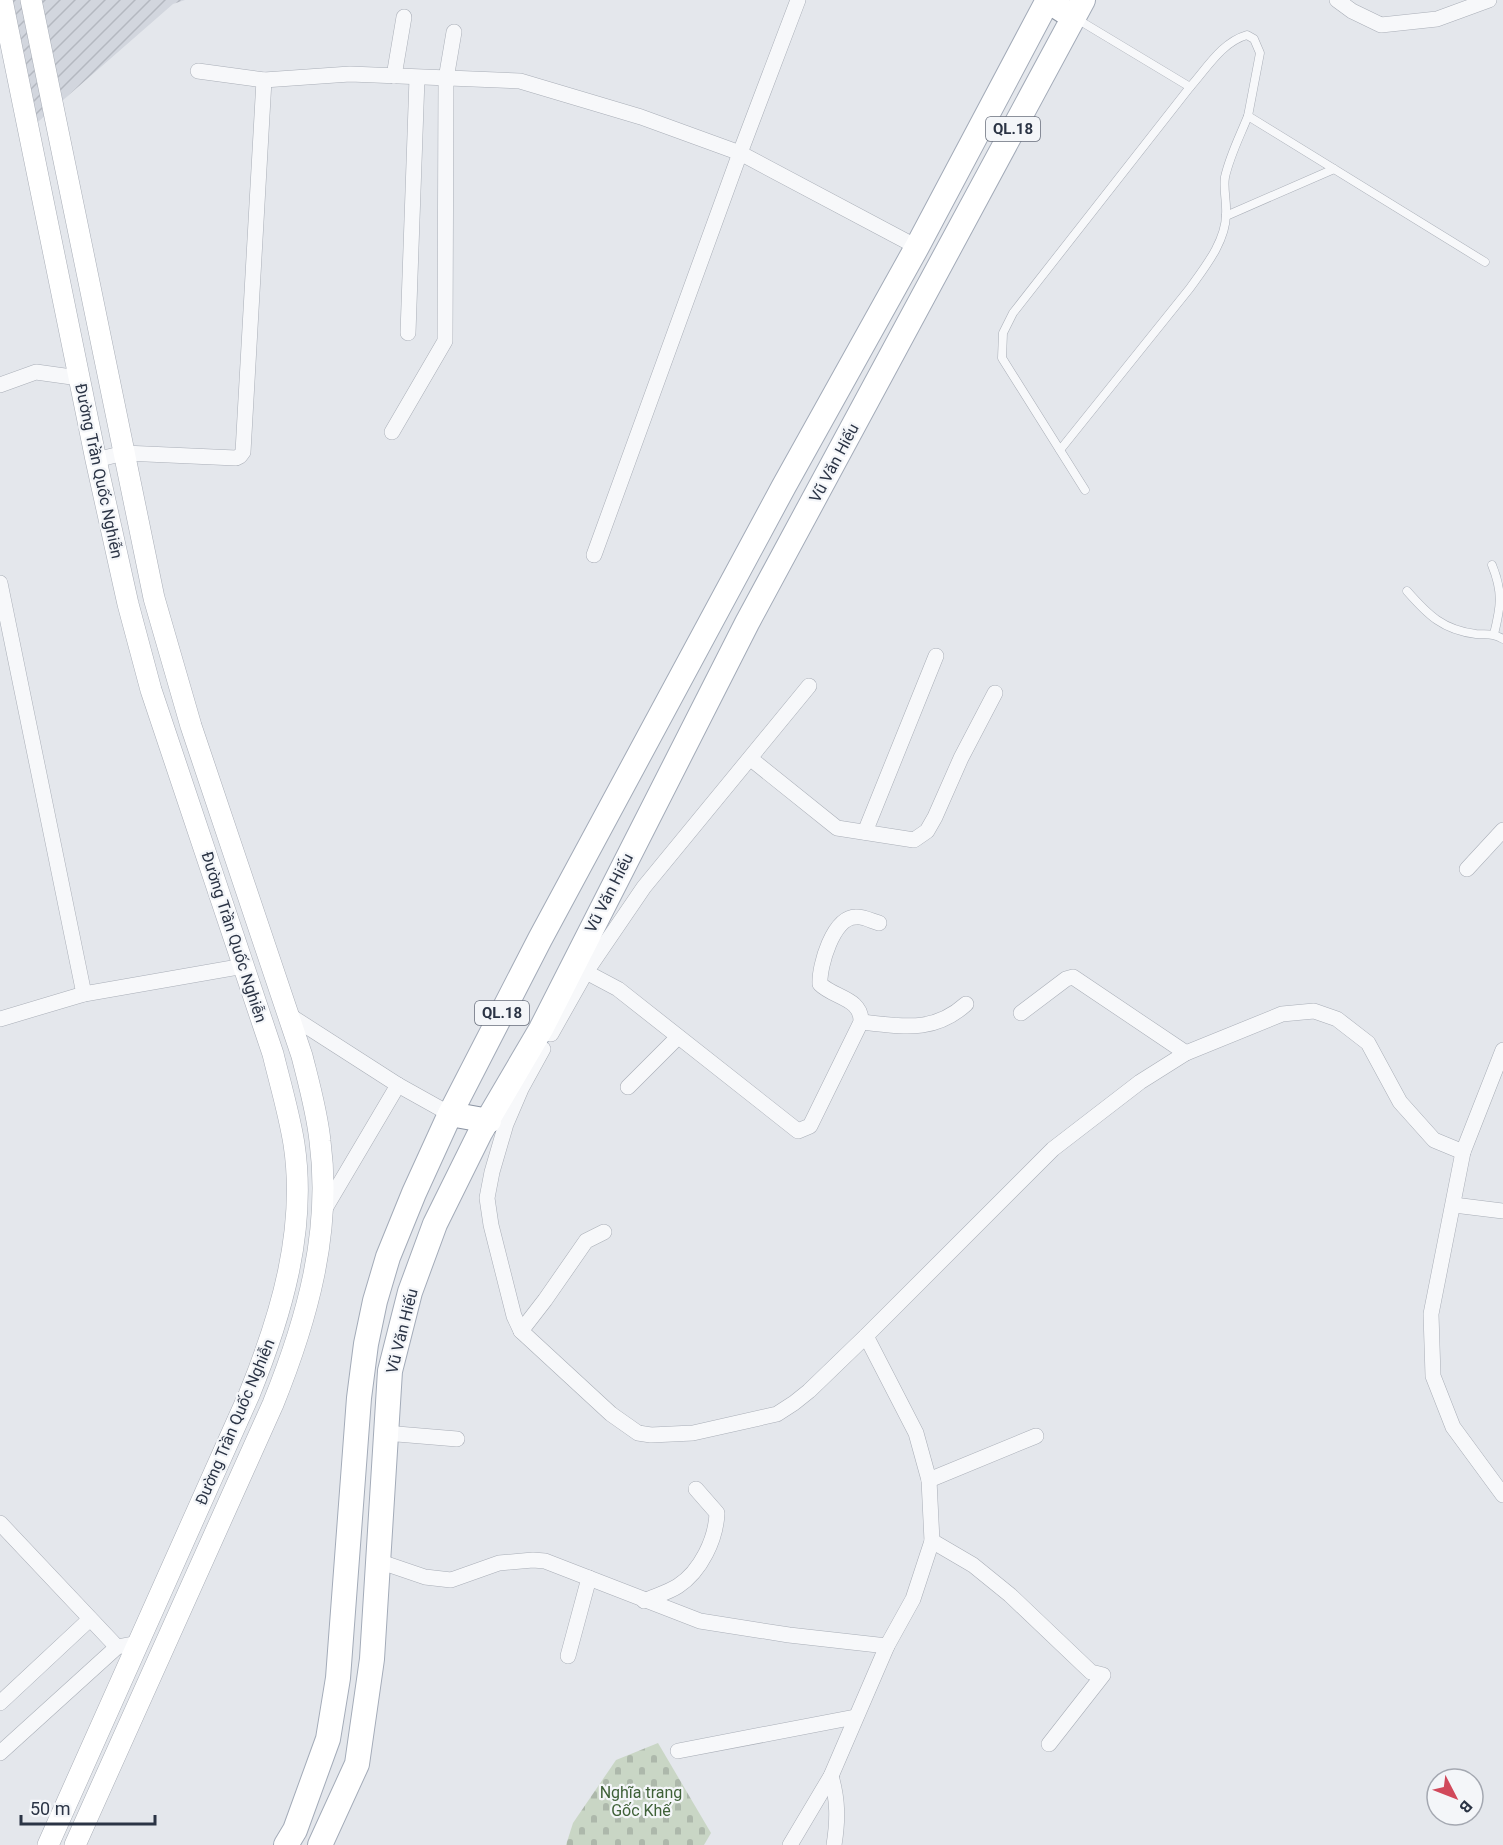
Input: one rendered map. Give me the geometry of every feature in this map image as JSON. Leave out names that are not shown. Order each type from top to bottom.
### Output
[{"type":"main road","name":"Đường Trần Quốc Nghiễn","points":[[3,0],[96,460],[128,604],[151,690],[273,1054],[294,1146],[297,1191],[294,1243],[284,1297],[268,1350],[48,1845]]},
{"type":"main road","name":"Đường Trần Quốc Nghiễn","points":[[31,0],[154,598],[177,682],[289,1015],[313,1098],[321,1142],[320,1244],[308,1303],[293,1355],[75,1845]]},
{"type":"main road","points":[[1048,1],[1078,8]]},
{"type":"main road","name":"Vũ Văn Hiếu","points":[[286,1845],[295,1830],[328,1739],[338,1678],[359,1398],[366,1344],[375,1301],[388,1257],[414,1193],[450,1114],[540,939],[784,486],[917,247],[1048,1]]},
{"type":"main road","name":"Vũ Văn Hiếu","points":[[320,1845],[357,1764],[372,1659],[390,1371],[410,1292],[435,1224],[480,1133],[546,1032],[726,663],[1078,8]]},
{"type":"main road","points":[[450,1114],[489,1120]]},
{"type":"main road","points":[[138,1643],[163,1648]]},
{"type":"street","points":[[594,555],[798,0]]},
{"type":"street","points":[[1337,0],[1352,11],[1381,25],[1437,19],[1489,0]]},
{"type":"street","points":[[394,76],[404,17]]},
{"type":"street","points":[[392,432],[445,341],[446,79],[454,32]]},
{"type":"street","points":[[198,70],[264,80],[350,74],[520,81],[641,117],[740,153],[917,247]]},
{"type":"street","points":[[408,333],[417,78]]},
{"type":"street","points":[[96,460],[124,453],[236,458],[240,456],[244,443],[248,381],[264,80]]},
{"type":"street","points":[[0,385],[36,372],[78,373]]},
{"type":"street","points":[[0,583],[84,994]]},
{"type":"street","points":[[865,832],[936,656]]},
{"type":"street","points":[[809,686],[644,887],[546,1032],[506,1124],[492,1172],[487,1198],[514,1316],[521,1331],[625,1426],[638,1433],[651,1435],[693,1433],[777,1414],[809,1391],[1053,1149],[1140,1082],[1186,1053],[1282,1014],[1314,1011],[1337,1019],[1368,1043],[1400,1102],[1434,1140],[1463,1152]]},
{"type":"street","points":[[751,759],[837,828],[914,840],[927,831],[935,817],[961,758],[995,693]]},
{"type":"street","points":[[1467,869],[1503,830]]},
{"type":"street","points":[[586,972],[618,990],[798,1131],[810,1126],[861,1022],[861,1013],[857,1006],[848,999],[828,992],[820,984],[819,974],[826,950],[833,936],[845,921],[855,916],[879,923]]},
{"type":"street","points":[[0,1019],[84,994],[244,966]]},
{"type":"street","points":[[1021,1013],[1066,979],[1073,977],[1186,1053]]},
{"type":"street","points":[[861,1022],[906,1027],[919,1026],[944,1020],[954,1015],[966,1004]]},
{"type":"street","points":[[289,1015],[398,1085],[450,1114]]},
{"type":"street","points":[[628,1087],[678,1037]]},
{"type":"street","points":[[1503,1050],[1463,1152],[1431,1314],[1433,1376],[1453,1427],[1503,1495]]},
{"type":"street","points":[[321,1214],[398,1085]]},
{"type":"street","points":[[1454,1204],[1503,1211]]},
{"type":"street","points":[[521,1331],[586,1240],[604,1232]]},
{"type":"street","points":[[790,1845],[831,1776],[887,1646],[913,1599],[932,1540],[928,1480],[916,1433],[866,1336]]},
{"type":"street","points":[[385,1433],[457,1439]]},
{"type":"street","points":[[928,1480],[1036,1436]]},
{"type":"street","points":[[644,1601],[678,1586],[696,1569],[710,1543],[716,1527],[717,1513],[696,1489]]},
{"type":"street","points":[[1,1527],[117,1647]]},
{"type":"street","points":[[932,1540],[973,1565],[1010,1595],[1091,1672],[1103,1675],[1049,1744]]},
{"type":"street","points":[[378,1561],[424,1577],[451,1580],[499,1563],[533,1560],[557,1564],[700,1622],[887,1646]]},
{"type":"street","points":[[568,1656],[589,1578]]},
{"type":"street","points":[[0,1703],[90,1619]]},
{"type":"street","points":[[0,1753],[117,1647],[138,1643]]},
{"type":"street","points":[[678,1751],[855,1718]]},
{"type":"street","points":[[831,1776],[837,1797],[838,1818],[834,1845]]},
{"type":"lane","points":[[1078,8],[1190,87]]},
{"type":"lane","points":[[1060,450],[1210,261],[1221,236],[1226,216],[1224,180],[1230,158],[1248,116],[1260,53],[1254,39],[1247,35],[1230,43],[1190,87],[1013,313],[1003,333],[1002,358],[1085,490]]},
{"type":"lane","points":[[1248,116],[1485,262]]},
{"type":"lane","points":[[1226,216],[1334,169]]},
{"type":"lane","points":[[1492,565],[1502,593],[1494,634]]},
{"type":"lane","points":[[1407,591],[1421,607],[1446,627],[1476,634],[1494,634],[1503,639]]},
{"type":"shaded area","points":[[0,0],[185,0],[173,4],[31,128],[0,45]]},
{"type":"green space","name":"Nghĩa trang Gốc Khế","points":[[658,1743],[711,1833],[704,1845],[566,1845],[573,1823],[616,1760]]}]
